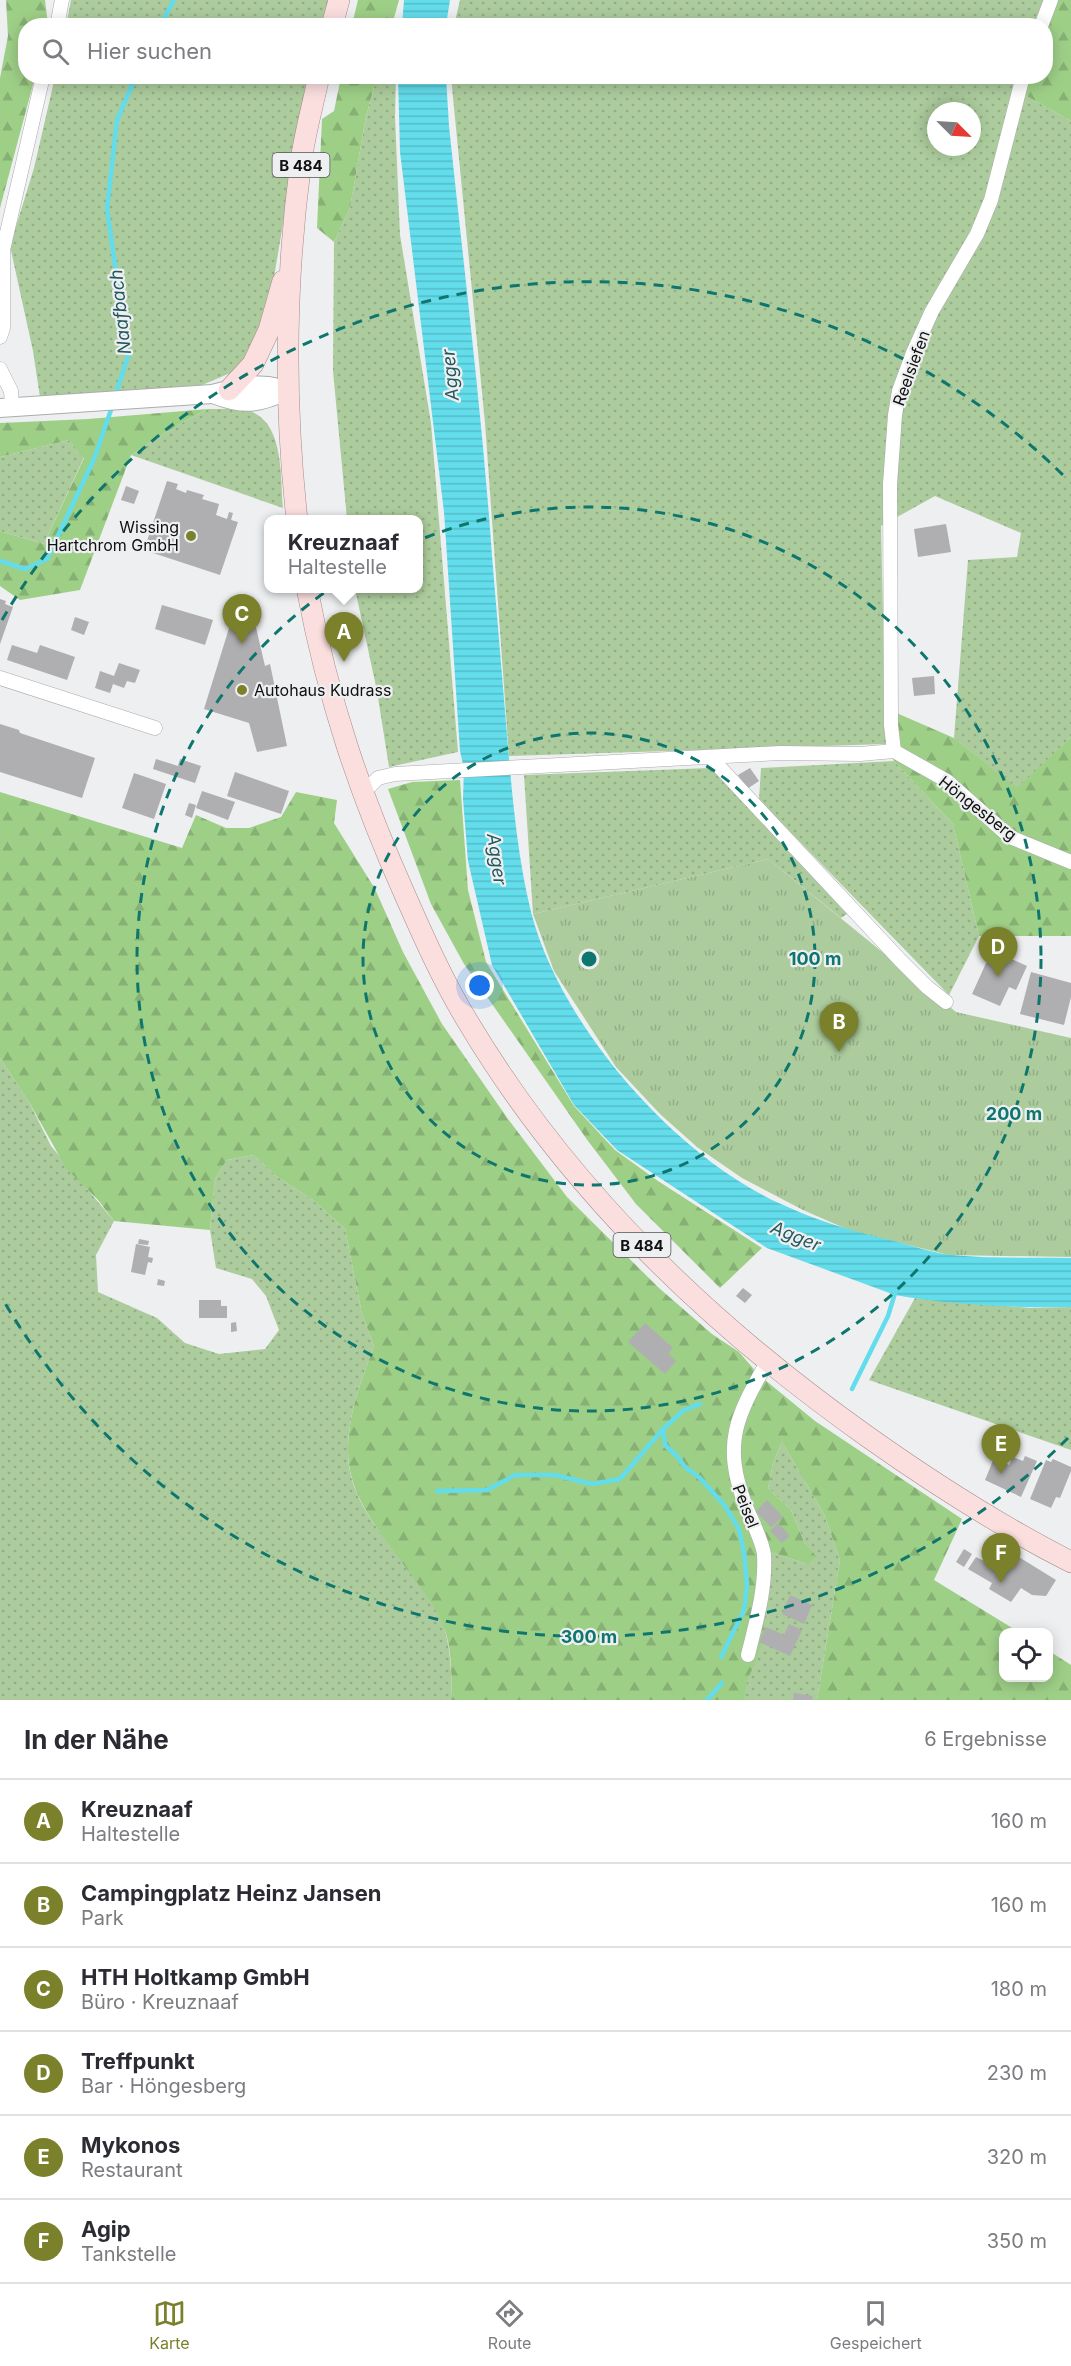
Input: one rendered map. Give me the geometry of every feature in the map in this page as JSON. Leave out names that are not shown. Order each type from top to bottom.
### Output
[{"type":"main road","points":[[334,18],[339,0]]},
{"type":"main road","name":"B 484","points":[[297,515],[288,390],[291,254],[301,159],[317,84]]},
{"type":"main road","points":[[220,392],[253,364],[265,339],[291,254]]},
{"type":"main road","name":"B 484","points":[[308,593],[322,665],[362,794],[428,948],[468,1022],[516,1094],[564,1157],[615,1218],[694,1297],[767,1362],[815,1400],[929,1480],[1039,1546],[1071,1562]]},
{"type":"street","points":[[59,18],[62,0]]},
{"type":"street","points":[[1044,18],[1051,0]]},
{"type":"street","points":[[0,338],[3,328],[3,250],[41,84]]},
{"type":"street","name":"Reelsiefen","points":[[894,751],[891,725],[890,484],[899,392],[932,311],[977,234],[991,200],[1021,84]]},
{"type":"street","points":[[0,369],[11,391],[6,407],[220,392],[249,385],[288,390]]},
{"type":"street","points":[[0,678],[155,728]]},
{"type":"street","points":[[362,794],[378,778],[411,773],[780,753],[860,754],[894,751]]},
{"type":"street","name":"Höngesberg","points":[[894,751],[946,781],[1010,837],[1071,862]]},
{"type":"street","points":[[711,758],[900,960],[946,1002]]},
{"type":"street","name":"Peisel","points":[[748,1654],[763,1590],[764,1553],[736,1480],[732,1446],[738,1418],[767,1362]]},
{"type":"green space","points":[[6,0],[45,0],[47,18],[18,18],[18,84],[33,84],[0,208],[0,78],[8,36]]},
{"type":"green space","points":[[71,0],[329,0],[323,18],[68,18]]},
{"type":"green space","points":[[358,0],[399,0],[394,18],[354,18]]},
{"type":"green space","points":[[460,0],[1048,0],[1040,18],[456,18]]},
{"type":"green space","points":[[1048,0],[1071,0],[1071,121],[1012,88],[1014,84],[1053,84],[1053,18],[1048,18]]},
{"type":"green space","points":[[53,84],[307,84],[274,277],[255,348],[240,369],[202,385],[40,397],[33,351],[10,246],[34,168]]},
{"type":"green space","points":[[340,84],[375,84],[366,116],[350,208],[334,242],[317,228],[322,119],[334,111]]},
{"type":"green space","points":[[375,84],[396,84],[400,235],[431,423],[458,752],[389,767],[377,691],[356,593],[423,593],[423,515],[347,515],[333,371],[334,242],[350,208],[366,116]]},
{"type":"green space","points":[[452,84],[1014,84],[1012,88],[1071,121],[1071,737],[1017,789],[954,738],[968,560],[1017,557],[1021,533],[935,496],[881,526],[886,744],[509,756],[485,423]]},
{"type":"green space","points":[[208,409],[246,410],[259,416],[268,425],[278,451],[283,508],[131,455],[176,426]]},
{"type":"green space","points":[[208,409],[176,426],[131,455],[80,590],[20,600],[0,586],[0,531],[44,544],[84,458],[69,440],[0,457],[0,423],[88,419]]},
{"type":"green space","points":[[69,440],[84,457],[44,544],[0,531],[0,457]]},
{"type":"green space","points":[[885,708],[954,738],[1017,788],[1071,737],[1071,936],[979,936],[953,824],[894,761],[886,744]]},
{"type":"green space","points":[[894,761],[953,824],[979,936],[949,995],[759,800],[761,768]]},
{"type":"green space","points":[[710,768],[850,912],[841,918],[768,859],[533,914],[524,775]]},
{"type":"green space","points":[[460,780],[468,890],[486,962],[574,1106],[615,1150],[658,1181],[762,1248],[720,1288],[636,1204],[588,1141],[464,964],[431,904],[388,789],[412,782]]},
{"type":"green space","points":[[0,792],[182,848],[196,815],[226,828],[249,828],[281,817],[296,792],[337,800],[334,823],[375,889],[403,952],[442,1024],[508,1119],[567,1197],[659,1288],[712,1334],[739,1352],[759,1375],[815,1421],[962,1519],[934,1580],[1012,1628],[999,1628],[999,1682],[1053,1682],[1053,1654],[1071,1665],[1071,1700],[817,1700],[840,1560],[824,1514],[782,1442],[773,1463],[768,1488],[791,1510],[805,1544],[817,1557],[807,1564],[770,1552],[763,1634],[759,1653],[746,1686],[745,1700],[451,1700],[450,1651],[442,1623],[431,1602],[371,1519],[359,1498],[351,1475],[348,1452],[350,1424],[360,1385],[374,1346],[362,1314],[345,1229],[313,1200],[276,1176],[254,1155],[227,1160],[215,1179],[210,1230],[114,1221],[98,1200],[66,1168],[29,1102],[0,1058]]},
{"type":"green space","points":[[768,859],[956,1012],[1071,1038],[1071,1257],[949,1255],[851,1231],[803,1210],[742,1178],[697,1147],[660,1114],[616,1067],[554,971],[533,914]]},
{"type":"green space","points":[[0,1058],[29,1102],[51,1146],[114,1221],[96,1255],[98,1292],[157,1318],[185,1343],[219,1354],[265,1349],[279,1330],[266,1296],[252,1279],[216,1268],[210,1230],[215,1179],[227,1160],[254,1155],[276,1176],[313,1200],[345,1229],[362,1314],[374,1346],[360,1385],[350,1424],[348,1452],[351,1474],[368,1515],[423,1588],[442,1622],[450,1654],[451,1700],[0,1700]]},
{"type":"green space","points":[[915,1298],[1031,1308],[1071,1307],[1071,1450],[869,1380]]},
{"type":"green space","points":[[782,1442],[824,1514],[840,1560],[817,1700],[745,1700],[744,1689],[760,1649],[770,1552],[807,1564],[805,1544],[791,1510],[768,1488],[773,1463]]},
{"type":"water","points":[[404,0],[450,0],[447,18],[403,18]]},
{"type":"water","name":"Agger","points":[[398,84],[446,84],[483,449],[516,824],[531,912],[546,955],[567,999],[595,1041],[627,1082],[663,1120],[701,1154],[741,1182],[781,1204],[822,1221],[930,1251],[982,1257],[1071,1258],[1071,1307],[983,1305],[895,1295],[767,1248],[617,1150],[574,1105],[492,965],[468,861],[463,799],[464,769],[460,751],[444,512],[400,152]]},
{"type":"building","name":"Wissing Hartchrom GmbH","points":[[167,481],[178,484],[176,489],[186,493],[187,490],[204,495],[202,499],[219,504],[216,515],[227,519],[229,512],[233,513],[231,520],[238,522],[220,575],[144,550]]},
{"type":"building","points":[[126,486],[139,491],[134,504],[121,500]]},
{"type":"building","points":[[946,524],[951,552],[918,557],[914,529]]},
{"type":"building","points":[[0,599],[13,607],[0,644]]},
{"type":"building","points":[[162,605],[213,620],[205,645],[155,629]]},
{"type":"building","points":[[75,617],[89,622],[84,635],[71,630]]},
{"type":"building","name":"Autohaus Kudrass","points":[[254,619],[265,666],[270,664],[287,746],[257,752],[249,723],[204,709],[230,625]]},
{"type":"building","points":[[12,645],[37,653],[40,645],[75,657],[67,680],[7,660]]},
{"type":"building","points":[[119,663],[140,670],[135,683],[127,681],[124,688],[113,684],[110,693],[95,688],[100,671],[114,676]]},
{"type":"building","points":[[934,676],[935,694],[914,696],[912,678]]},
{"type":"building","points":[[0,724],[95,758],[82,798],[0,772]]},
{"type":"building","points":[[156,759],[178,766],[180,759],[201,766],[195,783],[153,769]]},
{"type":"building","points":[[750,768],[759,781],[747,789],[738,775]]},
{"type":"building","points":[[235,772],[289,791],[281,814],[227,796]]},
{"type":"building","points":[[134,773],[166,784],[154,819],[122,808]]},
{"type":"building","points":[[202,791],[235,802],[228,820],[196,808]]},
{"type":"building","points":[[189,803],[196,805],[192,818],[185,815]]},
{"type":"building","points":[[992,950],[1027,966],[1016,990],[1009,987],[1000,1006],[972,994]]},
{"type":"building","points":[[1031,972],[1071,983],[1071,997],[1064,1025],[1020,1014]]},
{"type":"building","points":[[139,1239],[149,1241],[148,1245],[138,1244]]},
{"type":"building","points":[[136,1244],[150,1247],[148,1257],[153,1258],[152,1263],[148,1262],[145,1275],[131,1272]]},
{"type":"building","points":[[158,1279],[165,1281],[164,1286],[157,1285]]},
{"type":"building","points":[[743,1288],[752,1295],[745,1303],[736,1296]]},
{"type":"building","points":[[199,1300],[221,1300],[221,1306],[227,1306],[227,1318],[199,1318]]},
{"type":"building","points":[[236,1322],[237,1331],[231,1332],[231,1323]]},
{"type":"building","points":[[645,1323],[673,1348],[668,1353],[676,1361],[665,1374],[628,1342]]},
{"type":"building","points":[[1025,1456],[1037,1461],[1021,1497],[985,1480],[994,1458],[1009,1465],[1013,1457],[1023,1461]]},
{"type":"building","points":[[1053,1459],[1071,1467],[1071,1471],[1060,1498],[1056,1497],[1051,1508],[1030,1499],[1046,1460],[1051,1462]]},
{"type":"building","points":[[767,1500],[783,1517],[771,1527],[756,1511]]},
{"type":"building","points":[[778,1523],[790,1536],[782,1543],[770,1531]]},
{"type":"building","points":[[996,1543],[1056,1580],[1046,1596],[1032,1595],[1021,1588],[1011,1602],[989,1589],[992,1583],[968,1569],[976,1557],[984,1561]]},
{"type":"building","points":[[964,1549],[972,1554],[964,1567],[956,1562]]},
{"type":"building","points":[[790,1595],[812,1605],[804,1624],[782,1614]]},
{"type":"building","points":[[789,1624],[802,1630],[790,1656],[759,1642],[766,1627],[784,1635]]},
{"type":"building","points":[[794,1693],[813,1696],[812,1700],[793,1700]]},
{"type":"waterway","name":"Naafbach","points":[[164,18],[174,0]]},
{"type":"waterway","name":"Naafbach","points":[[115,396],[128,356],[107,209],[117,120],[133,84]]},
{"type":"waterway","name":"Naafbach","points":[[0,561],[25,569],[47,559],[94,459],[112,407]]},
{"type":"waterway","points":[[852,1389],[888,1316],[896,1290]]},
{"type":"waterway","points":[[700,1404],[684,1410],[663,1429],[665,1445],[685,1467],[700,1478],[725,1506],[739,1529],[747,1585],[744,1610],[721,1657]]},
{"type":"waterway","points":[[437,1491],[487,1490],[515,1475],[555,1475],[592,1484],[620,1479],[663,1429]]},
{"type":"waterway","points":[[707,1700],[722,1683]]},
{"type":"place","name":"Wissing Hartchrom GmbH","points":[[191,536]]},
{"type":"place","name":"HTH Holtkamp GmbH","points":[[242,644]]},
{"type":"place","name":"Kreuznaaf","points":[[344,662]]},
{"type":"place","name":"Autohaus Kudrass","points":[[242,690]]},
{"type":"place","name":"Treffpunkt","points":[[998,977]]},
{"type":"place","name":"Campingplatz Heinz Jansen","points":[[839,1052]]},
{"type":"place","name":"Mykonos","points":[[1001,1474]]},
{"type":"place","name":"Agip","points":[[1001,1583]]}]
